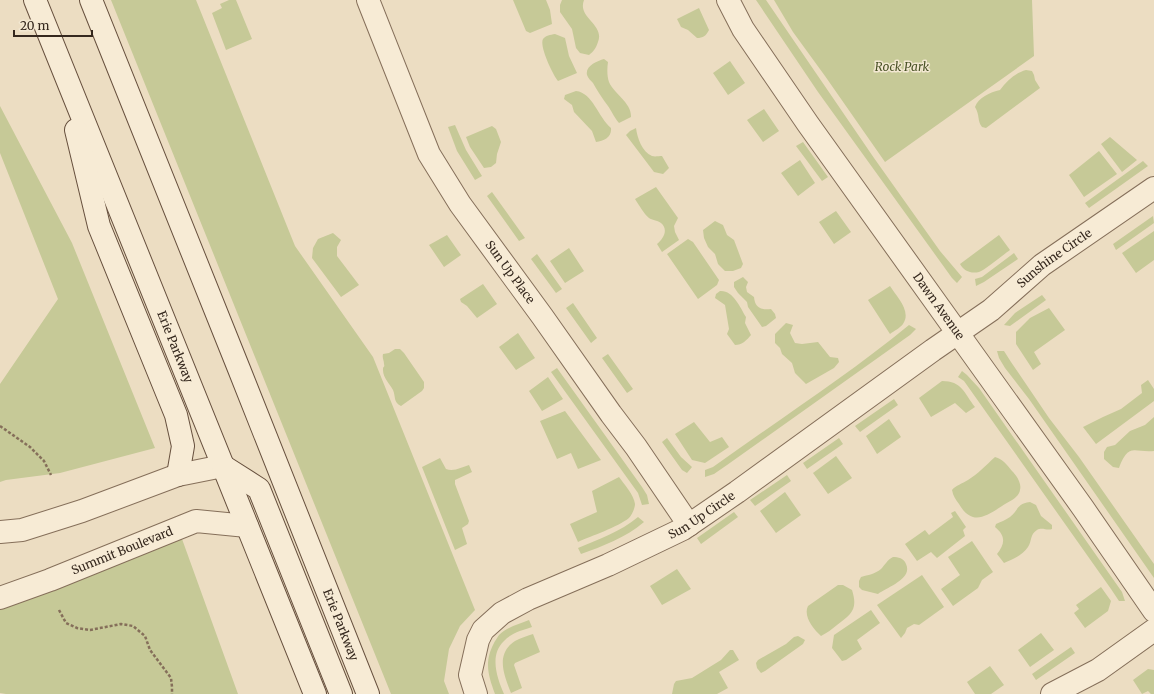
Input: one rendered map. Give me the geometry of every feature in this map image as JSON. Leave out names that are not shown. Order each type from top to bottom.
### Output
[{"type":"street","name":"Erie Parkway","points":[[35,0],[315,694]]},
{"type":"street","name":"Erie Parkway","points":[[91,0],[368,694]]},
{"type":"street","name":"Sun Up Place","points":[[368,0],[415,120],[433,160],[460,204],[636,447],[689,525]]},
{"type":"street","name":"Dawn Avenue","points":[[728,0],[744,29],[808,124],[958,333],[1154,611]]},
{"type":"street","points":[[58,55],[99,226],[176,415],[183,446],[178,475]]},
{"type":"street","name":"Sunshine Circle","points":[[958,333],[991,310],[1042,265],[1154,188]]},
{"type":"street","name":"Sun Up Circle","points":[[476,694],[470,675],[478,640],[483,630],[502,613],[528,599],[645,548],[689,525],[958,333]]},
{"type":"street","points":[[0,532],[22,530],[82,511],[178,475],[223,466],[259,489],[341,694]]},
{"type":"street","name":"Summit Boulevard","points":[[0,598],[58,577],[196,521],[247,526]]},
{"type":"street","points":[[1052,694],[1098,670],[1154,630]]},
{"type":"path","points":[[0,426],[30,447],[44,461],[51,475]]},
{"type":"path","points":[[59,610],[66,623],[77,628],[90,630],[121,624],[133,626],[145,636],[150,650],[171,678],[172,694]]},
{"type":"green space","points":[[111,0],[196,0],[295,246],[373,357],[475,610],[460,626],[449,649],[444,681],[449,694],[391,694]]},
{"type":"green space","points":[[229,0],[236,0],[252,39],[226,50],[212,13],[222,8],[220,4]]},
{"type":"green space","points":[[513,0],[546,0],[550,10],[552,24],[530,33],[526,31]]},
{"type":"green space","points":[[562,0],[584,0],[584,12],[598,30],[599,36],[596,48],[589,55],[580,53],[576,48],[572,29],[560,12]]},
{"type":"green space","points":[[756,0],[766,0],[874,158],[940,251],[962,277],[957,283],[818,92]]},
{"type":"green space","name":"Rock Park","points":[[774,0],[1032,0],[1034,56],[885,162],[793,32]]},
{"type":"green space","points":[[699,8],[709,30],[707,34],[701,38],[697,38],[688,30],[681,27],[677,19]]},
{"type":"green space","points":[[555,34],[565,38],[569,56],[577,73],[558,81],[547,60],[542,43],[545,37]]},
{"type":"green space","points":[[604,59],[608,62],[607,72],[611,86],[626,103],[631,112],[631,117],[619,123],[587,75],[590,67]]},
{"type":"green space","points":[[730,61],[745,83],[728,95],[713,73]]},
{"type":"green space","points":[[1026,70],[1032,71],[1040,88],[986,128],[982,127],[975,107],[979,101],[988,94],[1000,90],[1018,73]]},
{"type":"green space","points":[[576,91],[587,96],[611,128],[609,136],[605,140],[596,142],[592,131],[574,112],[572,105],[564,99],[565,95]]},
{"type":"green space","points":[[0,106],[72,243],[155,448],[60,473],[0,482],[0,384],[58,299],[0,153]]},
{"type":"green space","points":[[764,109],[779,131],[763,142],[747,120]]},
{"type":"green space","points":[[455,125],[466,150],[482,176],[475,180],[457,151],[448,127]]},
{"type":"green space","points":[[492,126],[496,129],[501,142],[496,163],[491,167],[484,168],[470,147],[466,137]]},
{"type":"green space","points":[[636,128],[639,140],[645,151],[652,156],[662,156],[669,168],[663,174],[654,172],[626,135]]},
{"type":"green space","points":[[1110,137],[1137,160],[1122,172],[1101,144]]},
{"type":"green space","points":[[803,142],[828,177],[822,181],[796,146]]},
{"type":"green space","points":[[1099,151],[1117,174],[1084,197],[1069,175]]},
{"type":"green space","points":[[800,160],[815,183],[798,196],[781,173]]},
{"type":"green space","points":[[1143,161],[1148,166],[1089,208],[1085,203]]},
{"type":"green space","points":[[656,187],[678,218],[674,226],[679,240],[662,252],[657,244],[661,240],[665,229],[661,223],[650,219],[647,216],[635,199]]},
{"type":"green space","points":[[492,192],[525,238],[519,241],[487,196]]},
{"type":"green space","points":[[836,211],[851,232],[834,244],[819,222]]},
{"type":"green space","points":[[1153,216],[1154,223],[1116,250],[1113,244]]},
{"type":"green space","points":[[715,221],[723,225],[727,235],[734,240],[743,264],[741,268],[733,271],[725,271],[718,264],[715,254],[708,247],[704,238],[703,230]]},
{"type":"green space","points":[[1154,231],[1154,260],[1136,273],[1122,253]]},
{"type":"green space","points":[[333,233],[341,240],[337,247],[337,256],[359,285],[341,297],[312,258],[313,248],[318,239]]},
{"type":"green space","points":[[447,235],[461,255],[444,267],[429,245]]},
{"type":"green space","points":[[999,235],[1010,250],[982,271],[976,273],[971,272],[966,270],[960,264]]},
{"type":"green space","points":[[688,239],[693,242],[719,280],[717,285],[698,299],[667,254]]},
{"type":"green space","points":[[569,248],[584,271],[565,283],[550,261]]},
{"type":"green space","points":[[1014,253],[1018,259],[976,286],[975,279],[982,277]]},
{"type":"green space","points":[[537,254],[562,289],[556,293],[531,259]]},
{"type":"green space","points":[[743,277],[748,282],[746,287],[747,292],[754,297],[757,306],[761,309],[771,309],[775,314],[776,318],[766,326],[762,327],[748,307],[747,302],[734,287],[734,282]]},
{"type":"green space","points":[[483,284],[497,304],[477,318],[467,306],[461,302],[460,299]]},
{"type":"green space","points":[[890,286],[902,304],[906,314],[903,324],[890,334],[868,300]]},
{"type":"green space","points":[[720,291],[725,291],[732,296],[739,304],[746,317],[745,323],[751,335],[740,344],[735,345],[727,334],[729,329],[725,305],[715,298],[716,294]]},
{"type":"green space","points":[[1042,295],[1046,300],[1010,326],[1004,325],[1015,313]]},
{"type":"green space","points":[[573,303],[597,338],[591,343],[566,308]]},
{"type":"green space","points":[[1049,308],[1065,330],[1034,352],[1041,364],[1033,370],[1016,344],[1016,332],[1030,318]]},
{"type":"green space","points":[[786,323],[793,325],[790,333],[795,343],[802,344],[818,342],[830,357],[838,358],[839,362],[834,368],[806,384],[795,373],[792,363],[782,354],[780,348],[775,343],[775,334]]},
{"type":"green space","points":[[909,325],[916,329],[910,335],[727,465],[714,474],[705,477],[705,470],[713,467],[837,380]]},
{"type":"green space","points":[[518,333],[535,358],[516,370],[499,347]]},
{"type":"green space","points":[[395,349],[400,349],[404,353],[424,382],[424,388],[422,391],[401,406],[396,401],[393,390],[383,373],[383,354],[389,353]]},
{"type":"green space","points":[[997,351],[1004,351],[1049,418],[1079,457],[1154,564],[1154,578],[1029,399],[1005,368]]},
{"type":"green space","points":[[608,354],[633,389],[627,393],[602,358]]},
{"type":"green space","points":[[557,368],[642,487],[647,495],[649,504],[642,505],[638,493],[551,372]]},
{"type":"green space","points":[[962,371],[979,388],[1122,592],[1125,601],[1119,601],[964,381],[958,377]]},
{"type":"green space","points":[[548,377],[563,399],[542,411],[529,391]]},
{"type":"green space","points":[[1148,380],[1154,389],[1154,401],[1096,444],[1083,427],[1121,409],[1142,393],[1141,385]]},
{"type":"green space","points":[[942,381],[954,383],[962,389],[975,407],[966,413],[955,403],[931,417],[919,398]]},
{"type":"green space","points":[[894,399],[898,405],[860,432],[855,426]]},
{"type":"green space","points":[[565,411],[601,460],[578,469],[571,453],[557,459],[540,421]]},
{"type":"green space","points":[[1154,417],[1154,451],[1133,450],[1126,455],[1119,468],[1113,467],[1104,459],[1104,452],[1107,447],[1115,445],[1130,431],[1145,425]]},
{"type":"green space","points":[[889,419],[901,437],[877,454],[866,436]]},
{"type":"green space","points":[[694,422],[710,442],[722,437],[729,447],[705,463],[692,460],[675,434]]},
{"type":"green space","points":[[667,438],[681,457],[692,467],[687,473],[682,470],[662,442]]},
{"type":"green space","points":[[839,438],[843,444],[807,469],[803,463]]},
{"type":"green space","points":[[836,456],[852,478],[828,494],[813,473]]},
{"type":"green space","points":[[995,457],[1005,462],[1017,477],[1020,485],[1019,493],[1013,500],[990,513],[984,516],[974,517],[964,511],[955,498],[952,490],[975,475]]},
{"type":"green space","points":[[440,458],[446,469],[455,470],[469,465],[472,472],[455,480],[455,484],[469,521],[468,524],[462,528],[467,544],[455,550],[422,467]]},
{"type":"green space","points":[[787,475],[791,481],[755,506],[750,500]]},
{"type":"green space","points":[[619,477],[633,497],[635,506],[631,515],[618,525],[578,542],[570,524],[597,512],[592,491]]},
{"type":"green space","points":[[785,492],[801,515],[776,533],[760,511]]},
{"type":"green space","points":[[1030,502],[1036,505],[1041,516],[1052,525],[1052,529],[1037,530],[1033,534],[1026,550],[1017,557],[1004,563],[997,554],[1002,547],[1003,537],[999,530],[995,527],[996,524],[1010,517],[1022,504]]},
{"type":"green space","points":[[955,511],[966,527],[963,530],[965,536],[937,558],[931,552],[917,561],[905,544],[925,530],[929,535],[953,517],[951,513]]},
{"type":"green space","points":[[734,512],[738,517],[701,544],[697,538]]},
{"type":"green space","points":[[638,517],[644,522],[637,528],[606,545],[581,554],[578,548],[617,531]]},
{"type":"green space","points":[[182,539],[238,694],[0,693],[0,603]]},
{"type":"green space","points":[[972,541],[993,572],[982,580],[978,588],[953,606],[941,589],[960,575],[948,557]]},
{"type":"green space","points":[[893,557],[902,559],[906,564],[906,574],[903,578],[878,594],[862,590],[859,587],[861,577],[879,571]]},
{"type":"green space","points":[[677,569],[691,589],[662,605],[650,586]]},
{"type":"green space","points":[[922,575],[944,607],[919,625],[914,624],[907,628],[901,638],[877,605]]},
{"type":"green space","points":[[838,585],[843,585],[852,590],[854,607],[847,618],[821,636],[812,626],[808,618],[808,606]]},
{"type":"green space","points":[[1101,587],[1111,601],[1108,611],[1085,628],[1074,613],[1079,609],[1076,605]]},
{"type":"green space","points":[[871,610],[880,623],[857,640],[862,649],[846,660],[842,661],[832,648],[834,635]]},
{"type":"green space","points":[[529,620],[532,627],[510,636],[499,647],[496,667],[504,694],[495,694],[490,681],[488,668],[489,656],[494,643],[499,635],[506,630]]},
{"type":"green space","points":[[1041,633],[1054,650],[1030,667],[1018,650]]},
{"type":"green space","points":[[533,634],[540,652],[515,663],[514,665],[522,688],[511,693],[504,672],[503,658],[505,652],[515,641]]},
{"type":"green space","points":[[798,636],[805,640],[803,644],[761,673],[757,668],[756,663],[758,660],[786,644],[794,637]]},
{"type":"green space","points":[[1071,647],[1075,653],[1036,680],[1032,674]]},
{"type":"green space","points":[[730,650],[733,650],[739,660],[719,672],[728,688],[717,694],[672,694],[676,681],[692,678],[721,660]]},
{"type":"green space","points":[[990,666],[1004,685],[991,694],[975,694],[967,682]]},
{"type":"green space","points":[[1148,669],[1154,670],[1154,694],[1151,694],[1148,691],[1142,694],[1133,680]]}]
